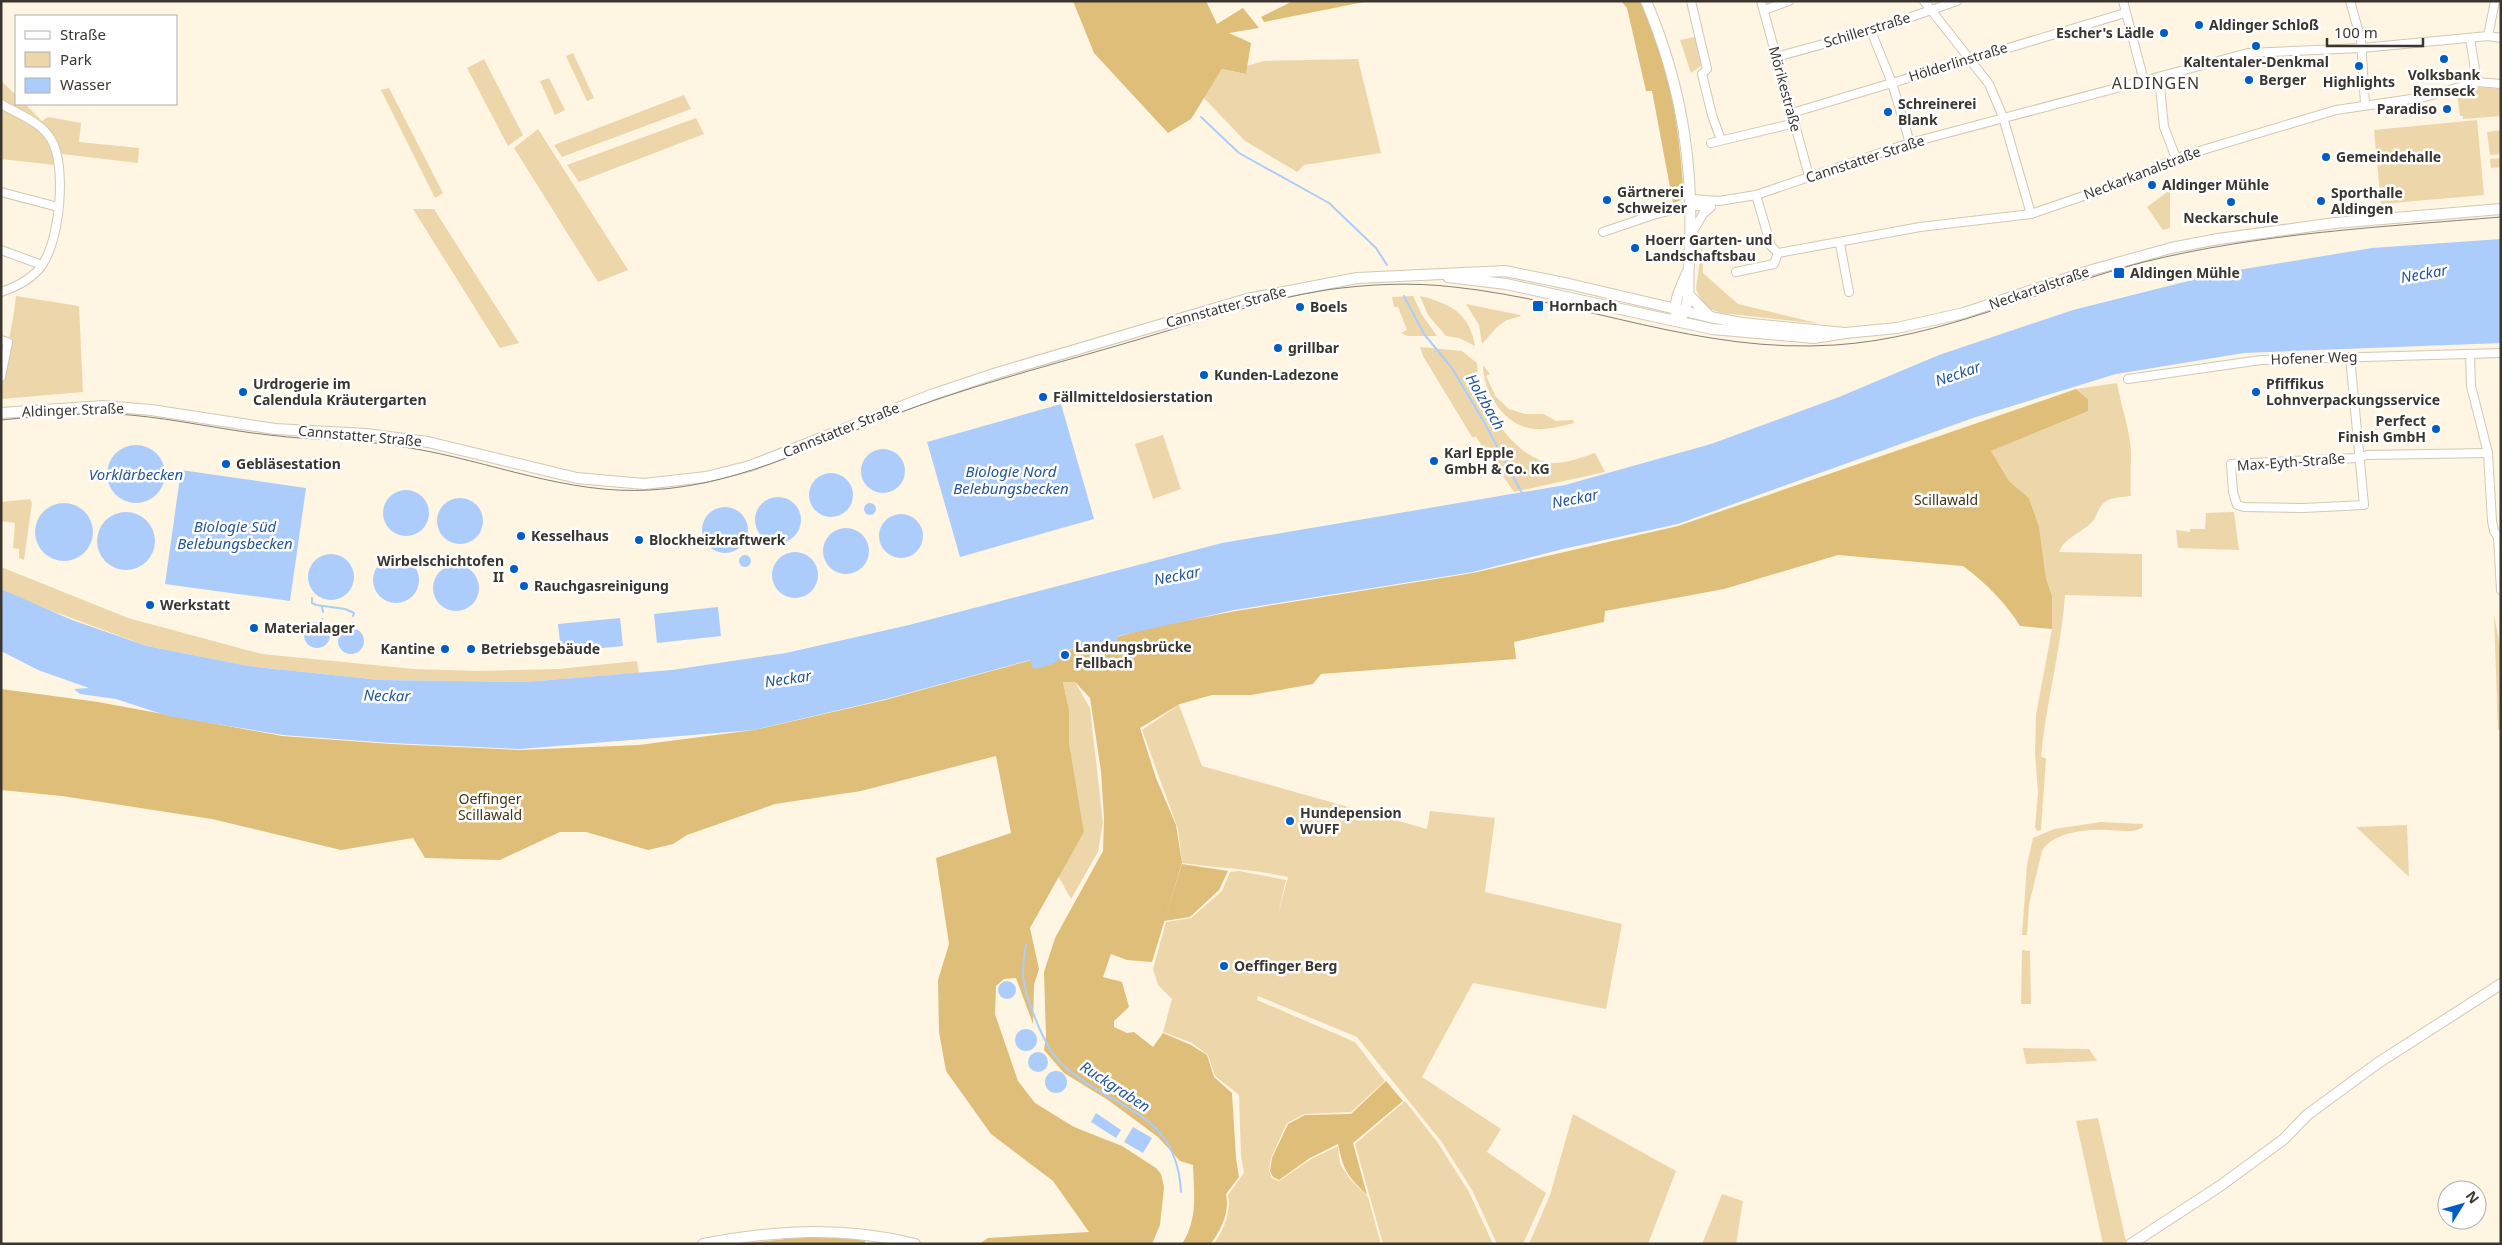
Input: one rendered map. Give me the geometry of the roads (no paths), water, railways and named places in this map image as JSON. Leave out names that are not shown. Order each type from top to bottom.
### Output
[{"type":"main road","points":[[1646,1],[1672,74],[1684,125],[1692,202]]},
{"type":"main road","name":"Cannstatter Straße","points":[[1440,274],[1450,278],[1506,284],[1678,323],[1688,271],[1692,202]]},
{"type":"main road","name":"Neckartalstraße","points":[[1678,323],[1729,332],[1796,338],[1814,338],[1897,328],[1964,313],[2133,258],[2218,239],[2335,223],[2501,209]]},
{"type":"main road","name":"Cannstatter Straße","points":[[233,424],[275,429],[366,434],[428,442],[577,478],[644,484],[674,482],[706,477],[750,466],[931,395],[997,373],[1247,299],[1357,278],[1486,271],[1517,273],[1680,311]]},
{"type":"main road","name":"Cannstatter Straße","points":[[1680,311],[1689,295],[1688,271]]},
{"type":"main road","points":[[1689,295],[1710,318]]},
{"type":"main road","name":"Neckartalstraße","points":[[1680,311],[1742,323],[1845,333]]},
{"type":"main road","name":"Aldinger Straße","points":[[1,413],[103,406],[151,410],[233,424]]},
{"type":"main road","points":[[2131,1244],[2220,1186],[2268,1151],[2284,1139],[2307,1115],[2378,1063],[2498,986]]},
{"type":"main road","points":[[703,1244],[749,1236],[813,1231],[865,1234],[915,1244]]},
{"type":"street","points":[[1691,1],[1707,69],[1702,74],[1712,116],[1721,140]]},
{"type":"street","name":"Mörikestraße","points":[[1761,1],[1809,176]]},
{"type":"street","points":[[1764,10],[1789,1]]},
{"type":"street","points":[[1924,1],[1989,84],[2003,117],[2032,214]]},
{"type":"street","name":"Schillerstraße","points":[[1776,57],[1871,31],[1957,1]]},
{"type":"street","points":[[2123,1],[2144,81]]},
{"type":"street","points":[[2350,1],[2362,48],[2365,104]]},
{"type":"street","points":[[2488,36],[2495,1]]},
{"type":"street","name":"Hölderlinstraße","points":[[1792,112],[2125,13]]},
{"type":"street","points":[[1871,31],[1892,83],[1910,143]]},
{"type":"street","name":"Cannstatter Straße","points":[[1692,202],[1719,201],[1756,194],[1910,143],[2248,53],[2362,48],[2488,36],[2501,38]]},
{"type":"street","points":[[2470,38],[2477,82]]},
{"type":"street","points":[[2159,77],[2164,127],[2176,158]]},
{"type":"street","name":"Neckarkanalstraße","points":[[1778,253],[1840,244],[1920,227],[2032,214],[2136,177],[2176,158],[2336,110],[2365,104],[2425,97],[2477,82],[2501,84]]},
{"type":"street","points":[[1,104],[38,126],[52,140],[58,160],[58,207],[54,235],[42,265],[21,283],[1,292]]},
{"type":"street","points":[[1711,143],[1794,123]]},
{"type":"street","points":[[1,192],[58,207]]},
{"type":"street","points":[[1736,272],[1774,264],[1778,253],[1771,246],[1756,194]]},
{"type":"street","name":"Cannstatter Straße","points":[[1691,236],[1696,224],[1709,208],[1719,201]]},
{"type":"street","points":[[1603,232],[1692,202],[1709,208]]},
{"type":"street","points":[[1840,244],[1849,292]]},
{"type":"street","points":[[1,250],[42,265]]},
{"type":"street","points":[[1,340],[8,342],[1,377]]},
{"type":"street","name":"Hofener Weg","points":[[2128,379],[2261,360],[2501,353]]},
{"type":"street","points":[[2470,354],[2471,386],[2488,453],[2493,526],[2499,538],[2501,590]]},
{"type":"street","points":[[2350,357],[2359,457]]},
{"type":"street","name":"Max-Eyth-Straße","points":[[2359,457],[2364,505],[2303,508],[2239,507],[2234,501],[2231,464],[2367,455],[2488,453]]},
{"type":"water","name":"Neckar","points":[[2501,239],[2501,343],[2244,353],[2116,374],[1973,418],[1678,524],[1563,549],[1473,572],[1234,610],[1118,636],[1118,644],[1097,655],[1091,654],[1087,645],[1059,652],[1060,659],[1044,667],[1033,669],[1030,660],[886,699],[754,730],[520,749],[390,743],[283,735],[168,716],[116,699],[80,694],[74,689],[89,688],[38,670],[1,651],[1,589],[72,620],[147,646],[248,666],[380,680],[525,682],[672,670],[786,653],[909,625],[1222,543],[1565,485],[1711,444],[1839,397],[1939,355],[2073,310],[2220,273],[2372,248]]},
{"type":"water","name":"Biologie Nord Belebungsbecken","points":[[1061,404],[1094,519],[960,557],[927,442]]},
{"type":"water","name":"Vorklärbecken","points":[[130,445],[142,445],[157,453],[165,468],[165,480],[157,495],[142,503],[130,503],[115,495],[107,480],[107,468],[115,453]]},
{"type":"water","points":[[879,449],[887,449],[899,455],[905,471],[899,487],[887,493],[879,493],[867,487],[861,475],[861,467],[867,455]]},
{"type":"water","name":"Biologie Süd Belebungsbecken","points":[[181,470],[306,488],[290,601],[165,584]]},
{"type":"water","points":[[835,473],[847,479],[852,486],[852,504],[847,511],[840,516],[827,517],[819,514],[812,507],[809,491],[812,483],[819,476]]},
{"type":"water","points":[[411,490],[423,496],[428,504],[428,522],[423,530],[415,535],[401,536],[389,530],[384,522],[383,508],[389,496],[397,491]]},
{"type":"water","points":[[773,497],[783,497],[797,507],[801,520],[797,533],[791,539],[783,543],[773,543],[759,533],[755,525],[755,515],[765,501]]},
{"type":"water","points":[[465,498],[477,504],[482,512],[482,530],[477,538],[469,543],[455,544],[443,538],[438,530],[437,516],[443,504],[451,499]]},
{"type":"water","points":[[64,503],[75,505],[88,516],[93,532],[91,543],[80,556],[64,561],[53,559],[40,548],[35,532],[37,521],[48,508]]},
{"type":"water","points":[[872,503],[875,504],[875,514],[868,515],[865,514],[864,507],[865,504]]},
{"type":"water","points":[[720,507],[730,507],[744,517],[748,530],[744,543],[738,549],[730,553],[720,553],[706,543],[702,535],[702,525],[712,511]]},
{"type":"water","name":"Vorklärbecken","points":[[120,512],[132,512],[147,520],[155,535],[155,547],[147,562],[132,570],[120,570],[105,562],[97,547],[97,535],[105,520]]},
{"type":"water","points":[[897,514],[905,514],[917,520],[923,536],[917,552],[905,558],[897,558],[885,552],[879,540],[879,532],[885,520]]},
{"type":"water","points":[[846,528],[859,532],[865,538],[869,551],[865,564],[859,570],[846,574],[833,570],[827,564],[823,551],[827,538],[833,532]]},
{"type":"water","points":[[800,552],[812,558],[817,566],[817,584],[812,592],[804,597],[790,598],[778,592],[773,584],[772,570],[778,558],[786,553]]},
{"type":"water","points":[[326,554],[336,554],[350,564],[354,577],[350,590],[344,596],[336,600],[326,600],[312,590],[308,582],[308,572],[318,558]]},
{"type":"water","points":[[745,555],[751,561],[745,567],[739,561]]},
{"type":"water","points":[[401,557],[413,563],[418,571],[418,589],[413,597],[405,602],[391,603],[379,597],[374,589],[373,575],[379,563],[387,558]]},
{"type":"water","points":[[461,565],[473,571],[478,579],[478,597],[473,605],[465,610],[451,611],[439,605],[434,597],[433,583],[439,571],[447,566]]},
{"type":"water","points":[[718,607],[721,636],[657,643],[654,614]]},
{"type":"water","points":[[620,618],[623,646],[561,652],[558,624]]},
{"type":"water","points":[[317,622],[326,626],[330,635],[326,644],[317,648],[308,644],[304,635],[308,626]]},
{"type":"water","points":[[351,628],[360,632],[364,641],[360,650],[351,654],[342,650],[338,641],[342,632]]},
{"type":"water","points":[[1003,981],[1011,981],[1016,986],[1014,997],[1003,999],[998,994],[998,986]]},
{"type":"water","points":[[1026,1029],[1034,1032],[1037,1040],[1034,1048],[1026,1051],[1018,1048],[1015,1040],[1018,1032]]},
{"type":"water","points":[[1034,1052],[1042,1052],[1048,1058],[1048,1066],[1042,1072],[1034,1072],[1028,1066],[1028,1058]]},
{"type":"water","points":[[1056,1071],[1064,1074],[1067,1082],[1064,1090],[1056,1093],[1048,1090],[1045,1082],[1048,1074]]},
{"type":"water","points":[[1096,1113],[1121,1130],[1116,1138],[1091,1122]]},
{"type":"water","points":[[1133,1127],[1152,1138],[1143,1153],[1124,1142]]},
{"type":"waterway","name":"Holzbach","points":[[1201,117],[1239,153],[1329,203],[1376,248],[1387,265]]},
{"type":"waterway","name":"Holzbach","points":[[1404,296],[1424,334],[1452,368],[1484,422],[1522,493]]},
{"type":"waterway","points":[[312,598],[312,603],[316,605],[345,609],[354,613],[353,616]]},
{"type":"waterway","points":[[322,607],[323,612]]},
{"type":"waterway","points":[[352,623],[352,629]]},
{"type":"waterway","name":"Ruckgraben","points":[[1026,945],[1023,965],[1025,988],[1030,1005],[1050,1050],[1065,1067],[1084,1082],[1156,1128],[1168,1144],[1177,1165],[1181,1192]]},
{"type":"tram line","points":[[1,420],[82,414],[130,415],[269,435],[392,445],[440,454],[559,482],[619,490],[650,490],[686,486],[754,469],[787,458],[885,418],[973,388],[1232,312],[1279,299],[1326,290],[1390,284],[1454,287],[1549,303],[1643,325],[1737,342],[1785,346],[1835,345],[1875,341],[1953,323],[2105,273],[2188,252],[2321,232],[2501,217]]},
{"type":"place","name":"Aldinger Schloß","points":[[2199,25]]},
{"type":"place","name":"Escher's Lädle","points":[[2164,33]]},
{"type":"place","name":"Kaltentaler-Denkmal","points":[[2256,46]]},
{"type":"place","name":"Volksbank Remseck","points":[[2444,59]]},
{"type":"place","name":"Highlights","points":[[2359,66]]},
{"type":"place","name":"Berger","points":[[2249,80]]},
{"type":"place","name":"Paradiso","points":[[2447,109]]},
{"type":"place","name":"Schreinerei Blank","points":[[1888,112]]},
{"type":"place","name":"Gemeindehalle","points":[[2326,157]]},
{"type":"place","name":"Aldinger Mühle","points":[[2152,185]]},
{"type":"place","name":"Gärtnerei Schweizer","points":[[1607,200]]},
{"type":"place","name":"Sporthalle Aldingen","points":[[2321,201]]},
{"type":"place","name":"Neckarschule","points":[[2231,202]]},
{"type":"place","name":"Hoerr Garten- und Landschaftsbau","points":[[1635,248]]},
{"type":"place","name":"Aldingen Mühle","points":[[2119,273]]},
{"type":"place","name":"Hornbach","points":[[1538,306]]},
{"type":"place","name":"Boels","points":[[1300,307]]},
{"type":"place","name":"grillbar","points":[[1278,348]]},
{"type":"place","name":"Kunden-Ladezone","points":[[1204,375]]},
{"type":"place","name":"Urdrogerie im Calendula Kräutergarten","points":[[243,392]]},
{"type":"place","name":"Pfiffikus Lohnverpackungsservice","points":[[2256,392]]},
{"type":"place","name":"Fällmitteldosierstation","points":[[1043,397]]},
{"type":"place","name":"Perfect Finish GmbH","points":[[2436,429]]},
{"type":"place","name":"Karl Epple GmbH & Co. KG","points":[[1434,461]]},
{"type":"place","name":"Gebläsestation","points":[[226,464]]},
{"type":"place","name":"Kesselhaus","points":[[521,536]]},
{"type":"place","name":"Blockheizkraftwerk","points":[[639,540]]},
{"type":"place","name":"Wirbelschichtofen II","points":[[514,569]]},
{"type":"place","name":"Rauchgasreinigung","points":[[524,586]]},
{"type":"place","name":"Werkstatt","points":[[150,605]]},
{"type":"place","name":"Materialager","points":[[254,628]]},
{"type":"place","name":"Kantine","points":[[445,649]]},
{"type":"place","name":"Betriebsgebäude","points":[[471,649]]},
{"type":"place","name":"Landungsbrücke Fellbach","points":[[1065,655]]},
{"type":"place","name":"Hundepension WUFF","points":[[1290,821]]},
{"type":"place","name":"Oeffinger Berg","points":[[1224,966]]},
{"type":"district","name":"ALDINGEN","points":[[2156,83]]},
{"type":"park label","name":"Scillawald","points":[[1946,500]]},
{"type":"park label","name":"Oeffinger Scillawald","points":[[490,808]]}]
